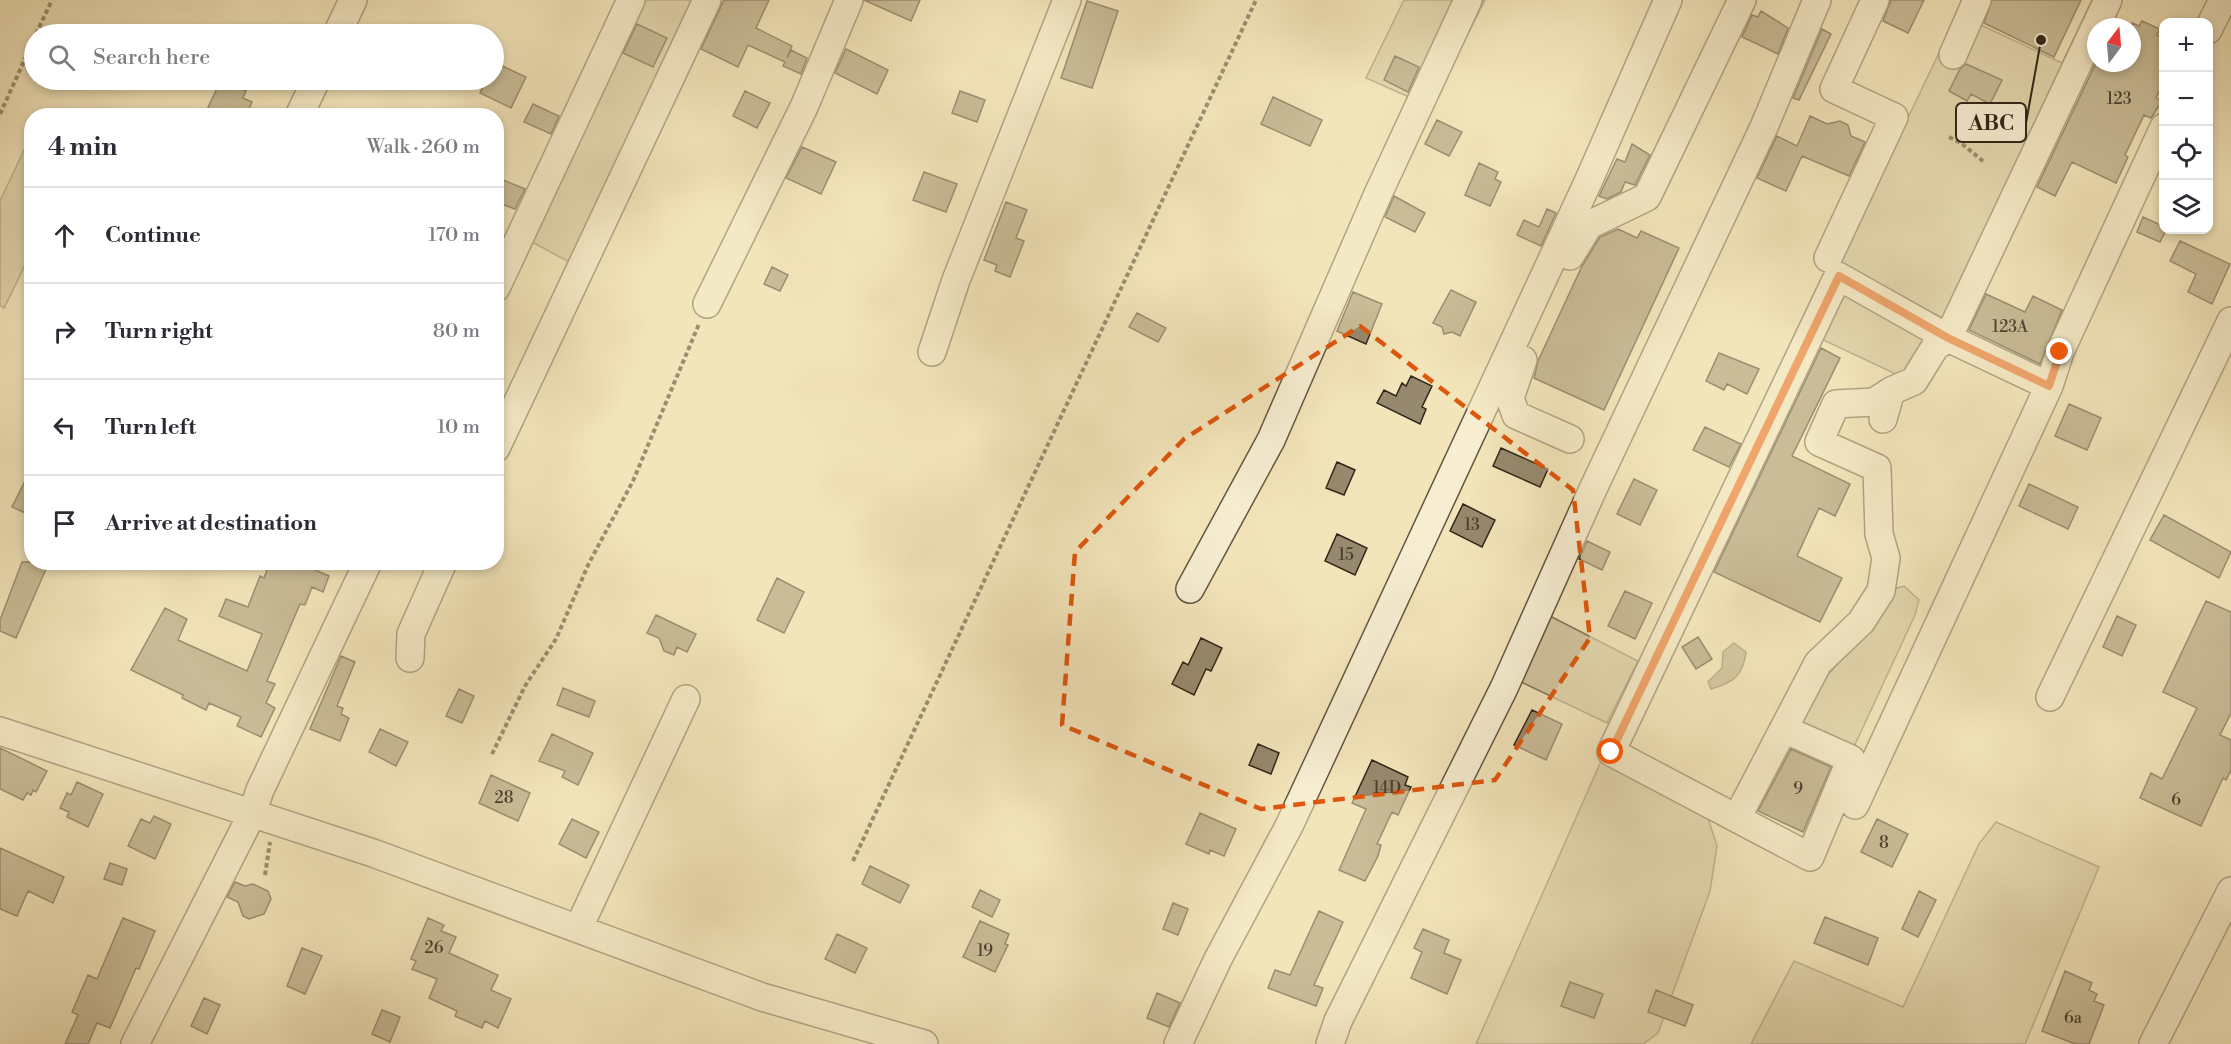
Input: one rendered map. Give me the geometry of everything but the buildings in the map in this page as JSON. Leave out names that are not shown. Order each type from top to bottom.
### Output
[{"type":"street","points":[[342,24],[353,0]]},
{"type":"street","points":[[504,271],[631,0]]},
{"type":"street","points":[[504,431],[707,0]]},
{"type":"street","points":[[707,304],[804,107],[849,0]]},
{"type":"street","points":[[932,352],[956,280],[1067,0]]},
{"type":"street","points":[[1190,589],[1271,440],[1378,194],[1468,0]]},
{"type":"street","points":[[1178,1044],[1218,959],[1289,826],[1588,182],[1668,0]]},
{"type":"street","points":[[1570,439],[1516,415],[1510,398],[1517,371],[1570,257],[1589,225],[1647,197],[1742,0]]},
{"type":"street","points":[[1330,1044],[1338,1021],[1504,688],[1598,479],[1764,127],[1817,0]]},
{"type":"street","points":[[1828,258],[1894,117],[1834,89],[1875,0]]},
{"type":"street","points":[[1953,55],[1977,0]]},
{"type":"street","points":[[1737,818],[1786,730],[1818,663],[1861,622],[1881,591],[1886,558],[1879,534],[1877,468],[1819,442],[1836,404],[1875,402],[1891,391],[1914,381],[1935,347],[1948,338],[2108,0]]},
{"type":"street","points":[[2213,20],[2223,0]]},
{"type":"street","points":[[303,108],[311,90]]},
{"type":"street","points":[[2013,429],[2060,352],[2159,136]]},
{"type":"street","points":[[1786,730],[1851,759],[1810,857],[1611,752],[1839,276],[1948,338],[2043,383]]},
{"type":"street","points":[[2050,697],[2231,321]]},
{"type":"street","points":[[1855,805],[2043,383]]},
{"type":"street","points":[[1883,419],[1891,391]]},
{"type":"street","points":[[135,1044],[264,818],[260,790],[364,570]]},
{"type":"street","points":[[410,658],[411,634],[439,570]]},
{"type":"street","points":[[578,929],[686,699]]},
{"type":"street","points":[[0,732],[373,853],[762,997],[924,1044]]},
{"type":"street","points":[[2153,1044],[2231,891]]},
{"type":"path","points":[[41,24],[52,0]]},
{"type":"path","points":[[853,861],[1256,0]]},
{"type":"path","points":[[0,114],[24,61]]},
{"type":"path","points":[[1949,137],[1984,162]]},
{"type":"path","points":[[492,754],[525,686],[555,639],[589,563],[641,464],[707,304]]},
{"type":"path","points":[[264,818],[268,846],[265,875]]},
{"type":"highlighted area","points":[[1360,326],[1573,490],[1590,638],[1495,780],[1261,809],[1062,725],[1075,552],[1184,439]]},
{"type":"shaded area","points":[[644,0],[709,0],[582,269],[530,241]]},
{"type":"shaded area","points":[[1404,0],[1485,0],[1431,107],[1366,78]]},
{"type":"shaded area","points":[[2092,0],[2104,0],[2096,18],[2087,18],[2087,36],[1952,323],[1839,262],[1959,11],[1981,25],[2062,63]]},
{"type":"shaded area","points":[[24,150],[24,267],[4,308],[0,305],[0,201]]},
{"type":"shaded area","points":[[1842,288],[1934,335],[1900,376],[1817,337]]},
{"type":"shaded area","points":[[1904,586],[1919,600],[1915,615],[1852,751],[1803,729],[1802,722],[1822,682],[1881,613],[1894,589]]},
{"type":"shaded area","points":[[1548,615],[1638,661],[1607,723],[1517,680]]},
{"type":"shaded area","points":[[1734,643],[1746,652],[1739,673],[1731,681],[1711,689],[1708,682],[1722,668],[1723,652]]},
{"type":"shaded area","points":[[1602,759],[1707,815],[1717,846],[1710,891],[1658,1033],[1643,1044],[1476,1044]]},
{"type":"shaded area","points":[[1996,822],[2099,867],[2025,1044],[1751,1044],[1794,961],[1903,1007],[1979,844]]},
{"type":"place","name":"ABC","points":[[2041,40]]},
{"type":"route","points":[[1611,752],[1839,276],[1948,338],[2049,386],[2060,352]]}]
